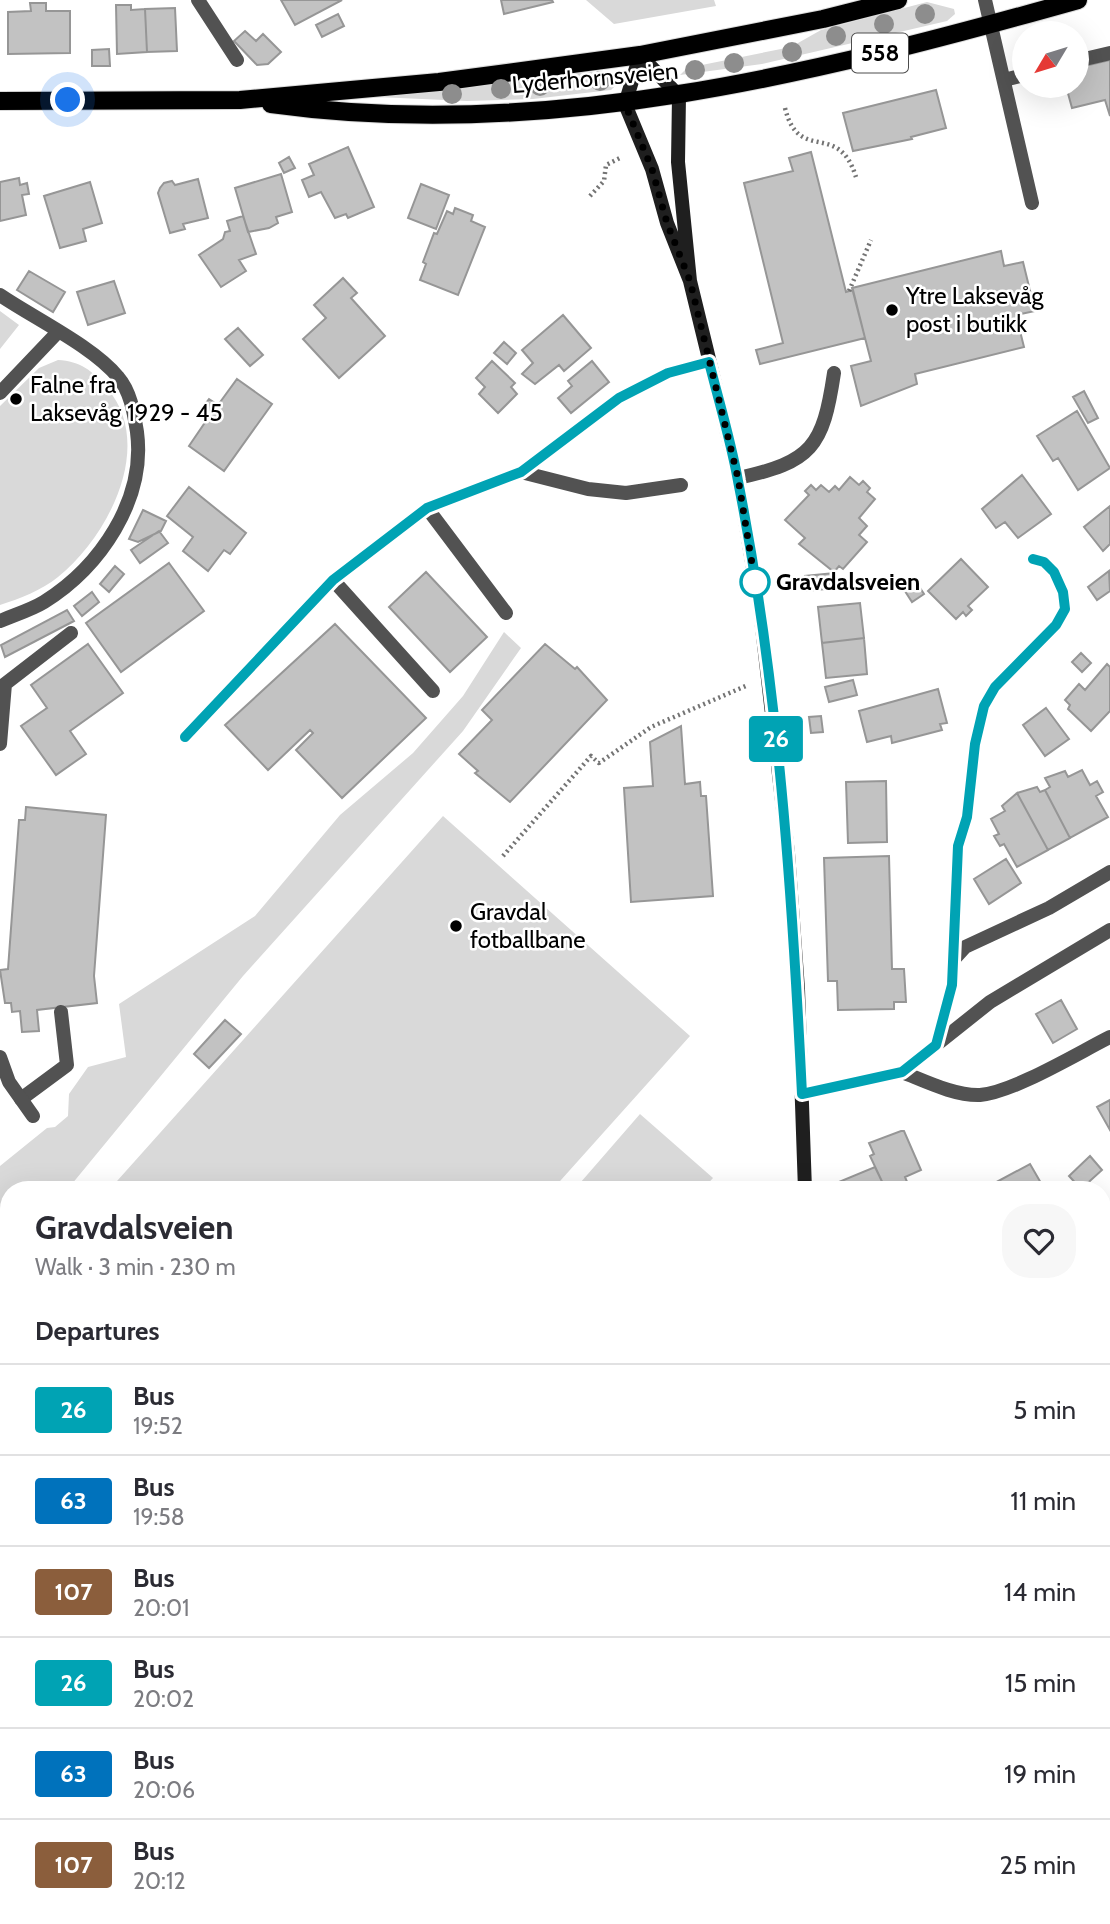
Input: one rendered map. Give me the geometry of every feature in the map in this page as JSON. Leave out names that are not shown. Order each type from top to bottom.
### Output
[{"type":"main road","name":"Lyderhornsveien","points":[[0,101],[240,100],[439,82],[640,55],[823,19],[898,0]]},
{"type":"main road","name":"Lyderhornsveien","points":[[240,100],[331,112],[438,114],[625,104],[679,96],[856,59],[1078,0]]},
{"type":"main road","points":[[690,281],[667,223],[652,169],[625,104],[640,55],[679,96],[678,162],[690,281],[738,478],[760,610],[782,788],[802,1094],[805,1181]]},
{"type":"street","points":[[198,0],[237,61]]},
{"type":"street","points":[[985,0],[1032,203]]},
{"type":"street","points":[[1089,58],[1110,53]]},
{"type":"street","points":[[1004,80],[1012,78]]},
{"type":"street","points":[[0,295],[104,362],[121,380],[134,410],[139,448],[132,491],[113,535],[81,573],[43,602],[0,621]]},
{"type":"street","points":[[0,393],[57,333]]},
{"type":"street","points":[[185,737],[333,580],[427,508],[521,472],[619,398],[668,373],[709,362]]},
{"type":"street","points":[[738,478],[772,471],[797,460],[816,443],[828,412],[834,373]]},
{"type":"street","points":[[521,472],[588,489],[625,493],[681,485]]},
{"type":"street","points":[[427,508],[506,613]]},
{"type":"street","points":[[936,1045],[952,985],[958,846],[967,817],[975,744],[984,706],[995,687],[1056,625],[1065,609],[1063,592],[1054,572],[1044,562],[1033,559]]},
{"type":"street","points":[[333,580],[433,691]]},
{"type":"street","points":[[0,744],[5,684],[71,633]]},
{"type":"street","points":[[954,959],[965,947],[1048,908],[1110,872]]},
{"type":"street","points":[[802,1094],[902,1072],[990,1002],[1110,930]]},
{"type":"street","points":[[22,1099],[67,1065],[61,1012]]},
{"type":"street","points":[[902,1072],[940,1086],[980,1095],[1014,1084],[1110,1037]]},
{"type":"street","points":[[0,1057],[9,1082],[33,1116]]},
{"type":"path","points":[[785,108],[790,126],[808,141],[835,145],[850,157],[856,177]]},
{"type":"path","points":[[590,196],[604,181],[606,165],[622,157]]},
{"type":"path","points":[[849,291],[871,240]]},
{"type":"path","points":[[503,856],[591,756],[599,763],[651,727],[749,685]]},
{"type":"shaded area","points":[[586,0],[714,0],[716,6],[614,24]]},
{"type":"shaded area","points":[[927,2],[954,9],[955,14],[947,21],[762,64],[680,75],[687,68],[791,47],[821,30]]},
{"type":"shaded area","points":[[573,72],[609,72],[616,77],[617,84],[611,90],[533,99],[467,101],[377,97]]},
{"type":"shaded area","points":[[0,311],[19,325],[0,349]]},
{"type":"shaded area","points":[[58,360],[73,362],[86,368],[107,388],[121,411],[127,436],[126,462],[120,489],[94,539],[76,560],[45,586],[0,605],[0,406],[39,368]]},
{"type":"shaded area","points":[[504,632],[521,648],[463,731],[243,976],[74,1181],[0,1181],[0,1166],[47,1128],[55,1127],[68,1116],[69,1094],[88,1067],[126,1057],[119,1004],[255,916],[340,815],[413,753],[463,696]]},
{"type":"shaded area","name":"Gravdal fotballbane","points":[[443,816],[690,1036],[560,1181],[117,1181]]},
{"type":"shaded area","points":[[640,1114],[713,1178],[710,1181],[582,1181]]},
{"type":"building","points":[[281,0],[342,0],[295,25]]},
{"type":"building","points":[[501,0],[552,0],[553,2],[504,14]]},
{"type":"building","points":[[30,3],[46,3],[46,11],[70,11],[70,53],[8,54],[8,12],[31,11]]},
{"type":"building","points":[[116,5],[131,5],[131,10],[145,9],[147,52],[117,54]]},
{"type":"building","points":[[175,8],[177,51],[147,52],[145,9]]},
{"type":"building","points":[[338,14],[344,26],[322,37],[316,25]]},
{"type":"building","points":[[245,31],[256,41],[263,34],[281,52],[268,64],[257,65],[234,41]]},
{"type":"building","points":[[109,49],[110,66],[92,66],[92,50]]},
{"type":"building","points":[[1110,60],[1110,116],[1105,100],[1072,108],[1069,98],[1089,98],[1089,65]]},
{"type":"building","points":[[936,90],[946,128],[911,137],[912,139],[853,151],[843,113]]},
{"type":"building","points":[[348,147],[374,207],[348,218],[346,214],[335,218],[321,192],[309,197],[302,180],[314,175],[309,164]]},
{"type":"building","points":[[811,152],[846,292],[853,290],[865,338],[760,364],[756,350],[783,343],[744,183],[793,171],[789,158]]},
{"type":"building","points":[[289,157],[295,168],[284,173],[279,163]]},
{"type":"building","points":[[281,174],[292,212],[276,217],[278,223],[269,228],[248,232],[235,188]]},
{"type":"building","points":[[19,178],[20,185],[27,183],[29,194],[22,195],[26,215],[0,221],[0,182]]},
{"type":"building","points":[[198,179],[208,218],[183,224],[185,229],[170,233],[158,193],[160,188],[164,183],[172,181],[175,185]]},
{"type":"building","points":[[90,182],[102,223],[83,229],[86,241],[60,248],[44,196]]},
{"type":"building","points":[[421,184],[449,195],[436,229],[408,218]]},
{"type":"building","points":[[455,208],[473,215],[471,221],[485,227],[458,295],[420,280],[426,264],[423,262],[434,233],[437,234],[447,211],[453,214]]},
{"type":"building","points":[[243,216],[256,254],[239,260],[246,271],[221,287],[199,255],[223,239],[225,232],[230,231],[227,221]]},
{"type":"building","points":[[1001,251],[1004,266],[1023,262],[1035,311],[1016,315],[1024,347],[915,374],[917,384],[861,406],[851,366],[871,361],[852,288]]},
{"type":"building","points":[[29,271],[65,292],[53,312],[17,290]]},
{"type":"building","points":[[343,278],[357,293],[351,298],[385,336],[339,378],[303,339],[326,318],[314,305]]},
{"type":"building","points":[[114,281],[125,313],[88,325],[77,292]]},
{"type":"building","points":[[563,315],[591,348],[564,371],[559,365],[535,384],[522,374],[533,363],[522,350]]},
{"type":"building","points":[[238,328],[263,355],[250,366],[225,339]]},
{"type":"building","points":[[504,342],[516,353],[507,364],[494,353]]},
{"type":"building","points":[[492,361],[515,383],[511,387],[517,394],[498,413],[479,394],[485,387],[476,378]]},
{"type":"building","points":[[592,361],[609,382],[571,413],[558,398],[572,386],[568,381]]},
{"type":"building","points":[[237,379],[272,404],[224,471],[189,446],[208,418],[199,412],[209,399],[218,405]]},
{"type":"building","points":[[1084,391],[1098,418],[1088,423],[1073,397]]},
{"type":"building","points":[[1077,411],[1110,468],[1078,490],[1058,458],[1053,461],[1037,436]]},
{"type":"building","points":[[1022,475],[1051,514],[1018,538],[1005,522],[996,528],[982,509]]},
{"type":"building","points":[[850,477],[859,485],[863,481],[870,488],[867,492],[875,499],[859,518],[867,526],[859,535],[867,542],[843,569],[839,566],[834,572],[799,544],[805,538],[785,520],[809,495],[805,491],[811,485],[816,490],[821,485],[829,492],[835,486],[839,490]]},
{"type":"building","points":[[189,487],[246,533],[230,554],[224,550],[208,571],[183,551],[193,537],[167,516]]},
{"type":"building","points":[[1110,506],[1110,544],[1103,551],[1084,527]]},
{"type":"building","points":[[143,510],[166,521],[161,531],[138,542],[129,539]]},
{"type":"building","points":[[159,531],[168,543],[140,563],[131,550]]},
{"type":"building","points":[[961,559],[988,587],[968,606],[972,610],[966,616],[963,612],[956,619],[928,591]]},
{"type":"building","points":[[169,563],[204,611],[121,672],[86,623]]},
{"type":"building","points":[[115,566],[124,574],[109,592],[100,584]]},
{"type":"building","points":[[1109,571],[1110,591],[1097,600],[1088,587]]},
{"type":"building","points":[[426,572],[487,637],[450,672],[389,607]]},
{"type":"building","points":[[834,573],[835,588],[806,591],[805,576]]},
{"type":"building","points":[[915,580],[924,594],[912,602],[903,588]]},
{"type":"building","points":[[92,592],[99,602],[82,616],[74,606]]},
{"type":"building","points":[[860,603],[864,638],[822,643],[818,607]]},
{"type":"building","points":[[67,610],[74,621],[5,657],[1,645]]},
{"type":"building","points":[[335,624],[426,718],[342,798],[296,750],[313,733],[310,730],[268,770],[225,725]]},
{"type":"building","points":[[864,638],[867,674],[826,678],[822,643]]},
{"type":"building","points":[[88,644],[123,693],[70,731],[86,754],[56,775],[21,726],[47,708],[31,685]]},
{"type":"building","points":[[545,644],[575,669],[577,667],[607,700],[510,802],[475,773],[478,771],[459,754],[492,720],[482,710]]},
{"type":"building","points":[[1081,653],[1091,663],[1082,672],[1072,662]]},
{"type":"building","points":[[1107,664],[1110,667],[1110,711],[1091,731],[1068,709],[1070,705],[1065,700],[1079,684],[1085,690]]},
{"type":"building","points":[[853,680],[857,695],[829,702],[825,687]]},
{"type":"building","points":[[938,689],[947,723],[940,724],[942,730],[892,743],[891,736],[867,742],[859,711]]},
{"type":"building","points":[[1046,708],[1069,739],[1045,756],[1023,725]]},
{"type":"building","points":[[821,716],[823,732],[811,733],[809,717]]},
{"type":"building","points":[[681,726],[685,784],[700,782],[701,796],[706,796],[713,896],[631,902],[624,788],[653,786],[650,742]]},
{"type":"building","points":[[1082,770],[1090,785],[1097,781],[1103,792],[1096,796],[1108,817],[1070,838],[1045,790],[1050,787],[1045,778],[1065,771],[1068,777]]},
{"type":"building","points":[[886,781],[887,842],[848,843],[846,782]]},
{"type":"building","points":[[1037,787],[1040,792],[1045,790],[1070,838],[1048,850],[1017,793]]},
{"type":"building","points":[[1017,793],[1048,850],[1017,867],[1004,844],[1000,846],[994,836],[999,834],[991,819],[1005,811],[1002,806]]},
{"type":"building","points":[[26,807],[106,815],[94,976],[97,1003],[37,1010],[39,1031],[22,1032],[20,1011],[12,1012],[11,1003],[5,1003],[0,970],[8,969],[19,820],[25,820]]},
{"type":"building","points":[[889,856],[892,969],[904,969],[906,1002],[894,1002],[894,1009],[838,1010],[837,981],[828,981],[824,858]]},
{"type":"building","points":[[1006,859],[1021,883],[989,904],[974,879]]},
{"type":"building","points":[[1061,1000],[1077,1029],[1053,1043],[1036,1014]]},
{"type":"building","points":[[225,1020],[241,1034],[209,1068],[194,1054]]},
{"type":"building","points":[[1110,1100],[1110,1130],[1097,1107]]},
{"type":"building","points":[[904,1131],[921,1170],[905,1177],[907,1181],[882,1181],[870,1156],[874,1154],[869,1143]]},
{"type":"building","points":[[1090,1156],[1102,1170],[1090,1181],[1074,1181],[1069,1176]]},
{"type":"building","points":[[1030,1164],[1040,1181],[998,1181]]},
{"type":"building","points":[[875,1167],[882,1181],[841,1181]]},
{"type":"bus line","name":"26","points":[[185,737],[333,580],[427,508],[521,472],[555,450],[619,398],[668,373],[709,362],[738,478],[760,610],[788,853],[802,1094],[837,1088],[902,1072],[936,1045],[939,1025],[952,985],[958,846],[967,817],[975,744],[984,706],[995,687],[1056,625],[1065,609],[1063,592],[1054,572],[1044,562],[1033,559]]},
{"type":"place","name":"Ytre Laksevåg post i butikk","points":[[892,310]]},
{"type":"place","name":"Falne fra Laksevåg 1929 - 45","points":[[16,399]]},
{"type":"place","name":"Gravdalsveien","points":[[755,582]]},
{"type":"place","name":"Gravdal fotballbane","points":[[456,926]]},
{"type":"route","points":[[68,100],[240,100],[331,112],[438,114],[625,104],[652,169],[667,223],[690,281],[738,478],[756,588],[755,582]]}]
